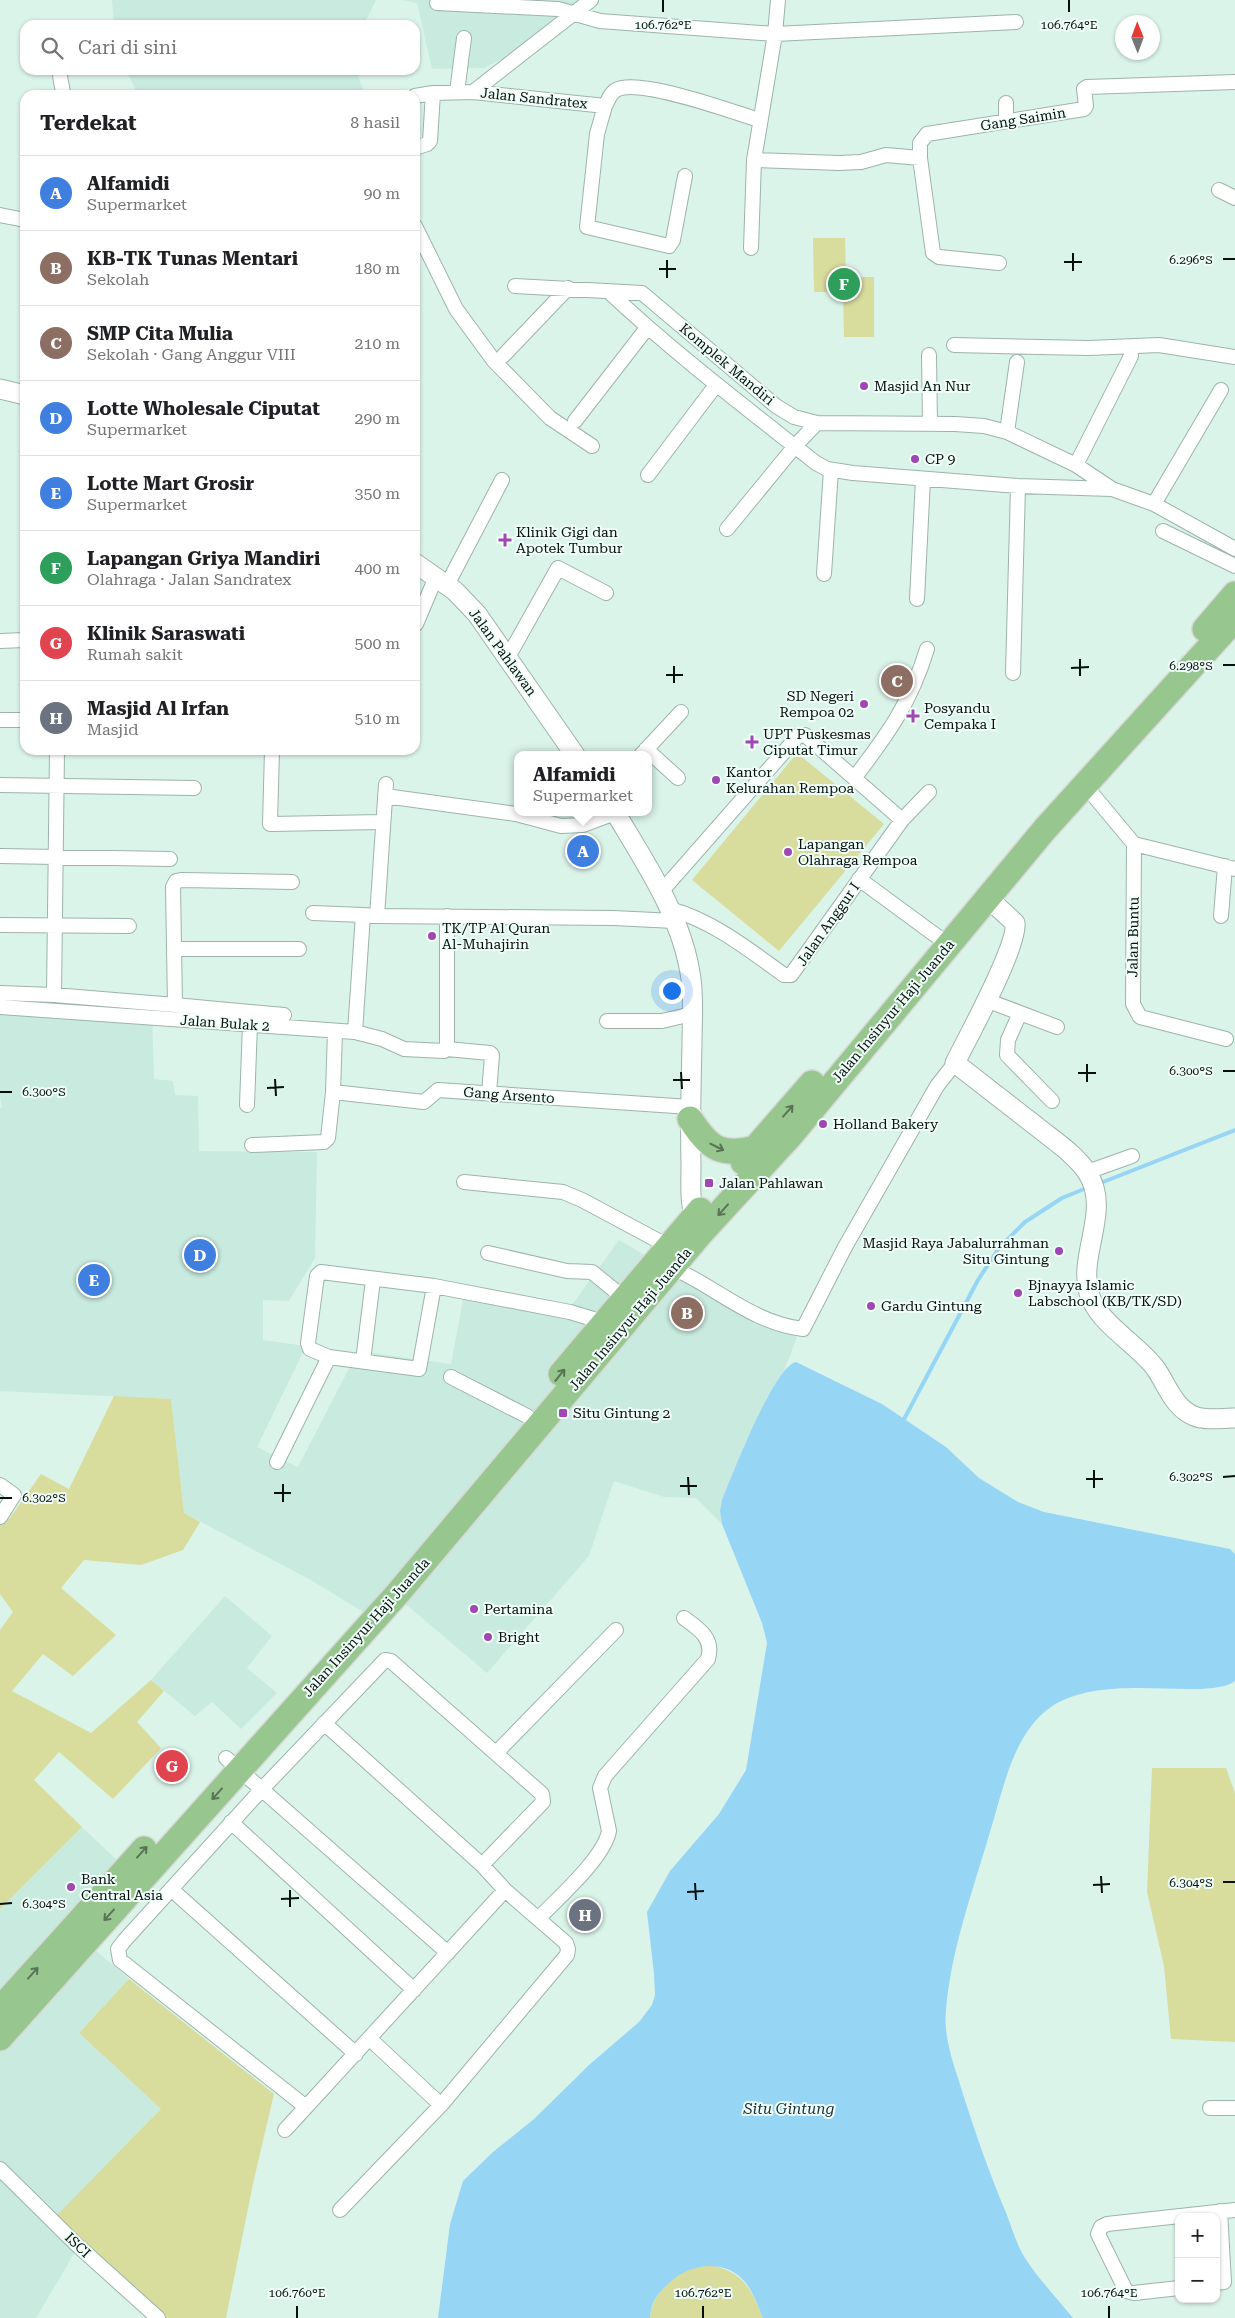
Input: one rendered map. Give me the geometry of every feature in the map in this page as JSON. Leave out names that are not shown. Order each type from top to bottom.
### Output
[{"type":"highway","name":"Jalan Insinyur Haji Juanda","points":[[0,2009],[404,1586],[670,1257],[698,1225],[756,1148],[938,937],[1035,820],[1235,594]]},
{"type":"highway","name":"Jalan Insinyur Haji Juanda","points":[[698,1225],[791,1135],[987,897],[1084,784],[1235,619]]},
{"type":"highway","points":[[690,1113],[703,1139],[716,1148],[737,1153],[756,1148]]},
{"type":"highway","name":"Jalan Insinyur Haji Juanda","points":[[0,2038],[527,1416],[603,1322],[624,1298],[670,1257]]},
{"type":"street","name":"Jalan Sandratex","points":[[473,92],[591,0]]},
{"type":"street","points":[[751,248],[754,160],[775,34],[778,0]]},
{"type":"street","points":[[437,3],[558,9],[600,21],[775,34],[1016,22]]},
{"type":"street","points":[[457,92],[464,38]]},
{"type":"street","points":[[60,75],[63,90]]},
{"type":"street","name":"Gang Saimin","points":[[920,158],[920,143],[927,134],[1085,108],[1084,89],[1087,87],[1235,82]]},
{"type":"street","name":"Jalan Sandratex","points":[[473,92],[605,106],[615,91],[626,87],[638,87],[703,102],[760,120]]},
{"type":"street","points":[[420,95],[473,92]]},
{"type":"street","points":[[420,146],[430,141],[433,93]]},
{"type":"street","points":[[1006,102],[1006,121]]},
{"type":"street","points":[[605,106],[596,134],[586,227],[669,246],[673,240],[685,176]]},
{"type":"street","points":[[754,160],[854,163],[891,155],[920,158],[933,253],[940,257],[999,263]]},
{"type":"street","points":[[1219,190],[1235,198]]},
{"type":"street","points":[[0,215],[20,219]]},
{"type":"street","points":[[420,236],[456,309],[494,361],[550,418],[592,446]]},
{"type":"street","points":[[514,286],[608,291]]},
{"type":"street","points":[[503,356],[568,288]]},
{"type":"street","name":"Komplek Mandiri","points":[[608,291],[642,294],[776,406],[794,417],[817,423],[984,426],[1008,432],[1076,465],[1112,489],[1154,504],[1234,547]]},
{"type":"street","name":"Komplek Mandiri","points":[[608,291],[647,328],[716,385],[816,463],[831,470],[1018,486],[1112,489]]},
{"type":"street","points":[[575,421],[647,328]]},
{"type":"street","points":[[954,345],[1089,348],[1159,345],[1235,358]]},
{"type":"street","points":[[929,355],[930,424]]},
{"type":"street","points":[[1076,465],[1131,356]]},
{"type":"street","points":[[1008,432],[1017,362]]},
{"type":"street","name":"Komplek Mandiri","points":[[648,475],[716,385]]},
{"type":"street","points":[[0,389],[20,394]]},
{"type":"street","points":[[1154,504],[1221,390]]},
{"type":"street","points":[[727,529],[795,446],[817,423]]},
{"type":"street","points":[[824,574],[831,470]]},
{"type":"street","points":[[917,599],[923,479]]},
{"type":"street","points":[[420,617],[502,480]]},
{"type":"street","points":[[1013,673],[1018,486]]},
{"type":"street","points":[[1163,531],[1235,566]]},
{"type":"street","name":"Jalan Pahlawan","points":[[420,566],[442,581],[477,614],[572,751]]},
{"type":"street","points":[[508,657],[558,568],[606,593]]},
{"type":"street","points":[[0,642],[20,640]]},
{"type":"street","points":[[854,777],[896,722],[922,668],[927,649]]},
{"type":"street","points":[[645,751],[681,712]]},
{"type":"street","points":[[0,720],[20,720]]},
{"type":"street","points":[[669,907],[798,736],[805,735],[902,820]]},
{"type":"street","points":[[54,995],[57,755]]},
{"type":"street","points":[[272,755],[270,824],[382,822]]},
{"type":"street","points":[[652,758],[678,778]]},
{"type":"street","points":[[1084,784],[1134,844],[1230,867],[1221,916]]},
{"type":"street","points":[[0,785],[194,788]]},
{"type":"street","points":[[355,1032],[385,790],[514,814]]},
{"type":"street","name":"Jalan Anggur I","points":[[669,907],[689,914],[726,933],[784,975],[790,976],[902,820],[929,792]]},
{"type":"street","points":[[524,816],[561,826],[583,825],[605,816]]},
{"type":"street","points":[[617,816],[669,907],[687,957],[692,981],[690,1113],[698,1225]]},
{"type":"street","name":"Jalan Buntu","points":[[1134,844],[1132,1004],[1134,1011],[1140,1017],[1226,1039]]},
{"type":"street","points":[[0,856],[170,859]]},
{"type":"street","points":[[859,879],[938,937]]},
{"type":"street","points":[[175,1005],[173,887],[176,881],[292,882]]},
{"type":"street","points":[[464,1182],[563,1192],[582,1200],[760,1318],[786,1327],[803,1329],[846,1247],[933,1093],[945,1074],[955,1063],[1006,958],[1016,929],[1015,923],[987,897]]},
{"type":"street","points":[[313,913],[447,916],[669,907]]},
{"type":"street","points":[[447,916],[448,1049]]},
{"type":"street","points":[[0,925],[55,927],[130,926]]},
{"type":"street","points":[[174,948],[299,949]]},
{"type":"street","points":[[0,993],[54,995],[284,1015]]},
{"type":"street","points":[[986,1000],[1057,1027]]},
{"type":"street","name":"Jalan Bulak 2","points":[[0,1008],[355,1032],[382,1039],[404,1049],[444,1051],[448,1049],[492,1054],[489,1094]]},
{"type":"street","points":[[1020,1013],[1008,1040],[1007,1054],[1052,1101]]},
{"type":"street","points":[[606,1021],[662,1021],[692,1014]]},
{"type":"street","points":[[248,1105],[250,1024]]},
{"type":"street","points":[[252,1145],[324,1142],[330,1134],[334,1032]]},
{"type":"street","points":[[955,1063],[1067,1151],[1090,1181],[1098,1202],[1087,1280],[1089,1295],[1099,1312],[1139,1349],[1156,1369],[1174,1400],[1184,1410],[1194,1416],[1204,1418],[1235,1418]]},
{"type":"street","name":"Gang Arsento","points":[[333,1092],[424,1102],[438,1090],[690,1113]]},
{"type":"street","points":[[1090,1181],[1132,1156]]},
{"type":"street","points":[[488,1253],[567,1271],[592,1272],[624,1298]]},
{"type":"street","points":[[434,1286],[419,1369],[329,1357],[314,1352],[308,1347],[317,1276],[321,1272],[372,1280],[434,1286],[570,1312],[603,1322]]},
{"type":"street","points":[[363,1361],[372,1280]]},
{"type":"street","points":[[277,1462],[329,1357]]},
{"type":"street","points":[[451,1377],[527,1416]]},
{"type":"street","points":[[0,1485],[14,1495],[0,1516]]},
{"type":"street","points":[[539,1918],[598,1856],[608,1838],[609,1831],[600,1788],[605,1776],[708,1659],[710,1651],[709,1642],[704,1633],[684,1618]]},
{"type":"street","points":[[496,1753],[616,1630]]},
{"type":"street","points":[[306,2107],[120,1960],[118,1949],[231,1822],[385,1660],[390,1661],[542,1794],[543,1802],[482,1865]]},
{"type":"street","points":[[324,1723],[482,1865],[505,1890],[566,1943],[568,1949],[567,1955],[441,2105],[340,2210]]},
{"type":"street","points":[[232,1764],[448,1953]]},
{"type":"street","points":[[231,1822],[414,1990]]},
{"type":"street","points":[[171,1889],[356,2054]]},
{"type":"street","points":[[285,2130],[505,1890]]},
{"type":"street","points":[[370,2039],[441,2105]]},
{"type":"street","points":[[1210,2108],[1235,2108]]},
{"type":"street","name":"ISCI","points":[[0,2169],[76,2244],[158,2318]]},
{"type":"street","points":[[1175,2288],[1134,2293],[1126,2291],[1098,2234],[1099,2231],[1107,2224],[1235,2210]]},
{"type":"street","points":[[1220,2211],[1224,2282],[1220,2282]]},
{"type":"shaded area","points":[[112,0],[376,0],[366,20],[114,20]]},
{"type":"shaded area","points":[[401,0],[584,0],[541,40],[484,68],[432,69],[417,3]]},
{"type":"shaded area","points":[[128,75],[358,75],[363,90],[136,90]]},
{"type":"shaded area","points":[[0,1004],[152,1009],[154,1079],[173,1081],[175,1095],[198,1096],[199,1151],[317,1152],[315,1258],[289,1301],[263,1300],[263,1340],[306,1346],[257,1447],[298,1467],[358,1351],[451,1364],[465,1289],[490,1289],[569,1309],[619,1240],[682,1277],[797,1337],[784,1371],[767,1397],[722,1500],[720,1511],[722,1524],[696,1498],[664,1497],[614,1481],[589,1556],[487,1673],[401,1600],[380,1622],[309,1579],[184,1513],[171,1399],[0,1391],[0,1108],[2,1107],[0,1098]]},
{"type":"shaded area","points":[[225,1596],[272,1636],[247,1668],[277,1693],[241,1729],[212,1702],[195,1716],[151,1680]]},
{"type":"shaded area","points":[[82,1827],[143,1885],[87,1943],[129,1979],[79,2033],[161,2109],[57,2216],[81,2242],[36,2318],[0,2318],[0,1909]]},
{"type":"green space","points":[[813,238],[845,238],[846,277],[874,277],[874,337],[844,337],[843,292],[814,292]]},
{"type":"green space","name":"Lapangan Olahraga Rempoa","points":[[797,753],[884,824],[779,951],[692,880]]},
{"type":"green space","points":[[114,1396],[171,1399],[184,1513],[200,1522],[183,1550],[141,1565],[84,1560],[61,1588],[116,1635],[73,1676],[43,1654],[12,1691],[91,1733],[151,1680],[164,1691],[137,1722],[161,1748],[113,1799],[59,1752],[34,1780],[82,1827],[0,1909],[0,1630],[13,1612],[0,1594],[0,1515],[9,1519],[41,1474],[69,1489]]},
{"type":"green space","points":[[1152,1768],[1226,1768],[1235,1793],[1235,2042],[1171,2039],[1164,1966],[1147,1892]]},
{"type":"green space","points":[[129,1979],[274,2094],[254,2179],[226,2318],[165,2318],[81,2242],[56,2216],[161,2109],[79,2033]]},
{"type":"green space","points":[[715,2266],[734,2274],[746,2285],[763,2318],[650,2318],[651,2310],[658,2295],[663,2287],[676,2275],[694,2267]]},
{"type":"water","name":"Situ Gintung","points":[[796,1362],[882,1404],[946,1447],[979,1478],[1018,1502],[1044,1512],[1230,1549],[1235,1554],[1235,1681],[1225,1686],[1207,1689],[1136,1688],[1100,1690],[1066,1699],[1051,1707],[1038,1718],[1018,1747],[1005,1781],[964,1920],[953,1965],[946,2010],[946,2032],[953,2063],[973,2125],[1022,2253],[1036,2274],[1073,2318],[763,2318],[751,2291],[738,2275],[719,2267],[708,2266],[688,2271],[670,2282],[656,2298],[650,2318],[438,2318],[450,2224],[463,2181],[493,2152],[534,2119],[589,2065],[639,2022],[652,2005],[655,1995],[654,1974],[647,1912],[670,1871],[719,1814],[746,1770],[767,1643],[762,1623],[722,1524],[720,1511],[722,1500],[754,1424],[777,1382],[787,1368]]},
{"type":"waterway","points":[[1098,1184],[1235,1130]]},
{"type":"waterway","points":[[902,1423],[978,1280],[999,1248],[1025,1222],[1062,1198],[1089,1187]]},
{"type":"place","name":"Lapangan Griya Mandiri","points":[[844,284]]},
{"type":"place","name":"Masjid An Nur","points":[[864,386]]},
{"type":"place","name":"CP 9","points":[[915,459]]},
{"type":"place","name":"Klinik Gigi dan Apotek Tumbur","points":[[505,540]]},
{"type":"place","name":"SMP Cita Mulia","points":[[897,681]]},
{"type":"place","name":"SD Negeri Rempoa 02","points":[[864,704]]},
{"type":"place","name":"Posyandu Cempaka I","points":[[913,716]]},
{"type":"place","name":"UPT Puskesmas Ciputat Timur","points":[[752,742]]},
{"type":"place","name":"Kantor Kelurahan Rempoa","points":[[716,780]]},
{"type":"place","name":"Alfamidi","points":[[583,851]]},
{"type":"place","name":"Lapangan Olahraga Rempoa","points":[[788,852]]},
{"type":"place","name":"TK/TP Al Quran Al-Muhajirin","points":[[432,936]]},
{"type":"place","name":"Holland Bakery","points":[[823,1124]]},
{"type":"place","name":"Jalan Pahlawan","points":[[709,1183]]},
{"type":"place","name":"Masjid Raya Jabalurrahman Situ Gintung","points":[[1059,1251]]},
{"type":"place","name":"Lotte Wholesale Ciputat","points":[[200,1255]]},
{"type":"place","name":"Lotte Mart Grosir","points":[[94,1280]]},
{"type":"place","name":"Bjnayya Islamic Labschool (KB/TK/SD)","points":[[1018,1293]]},
{"type":"place","name":"Gardu Gintung","points":[[871,1306]]},
{"type":"place","name":"KB-TK Tunas Mentari","points":[[687,1313]]},
{"type":"place","name":"Situ Gintung 2","points":[[563,1413]]},
{"type":"place","name":"Pertamina","points":[[474,1609]]},
{"type":"place","name":"Bright","points":[[488,1637]]},
{"type":"place","name":"Klinik Saraswati","points":[[172,1766]]},
{"type":"place","name":"Bank Central Asia","points":[[71,1887]]},
{"type":"place","name":"Masjid Al Irfan","points":[[585,1915]]}]
